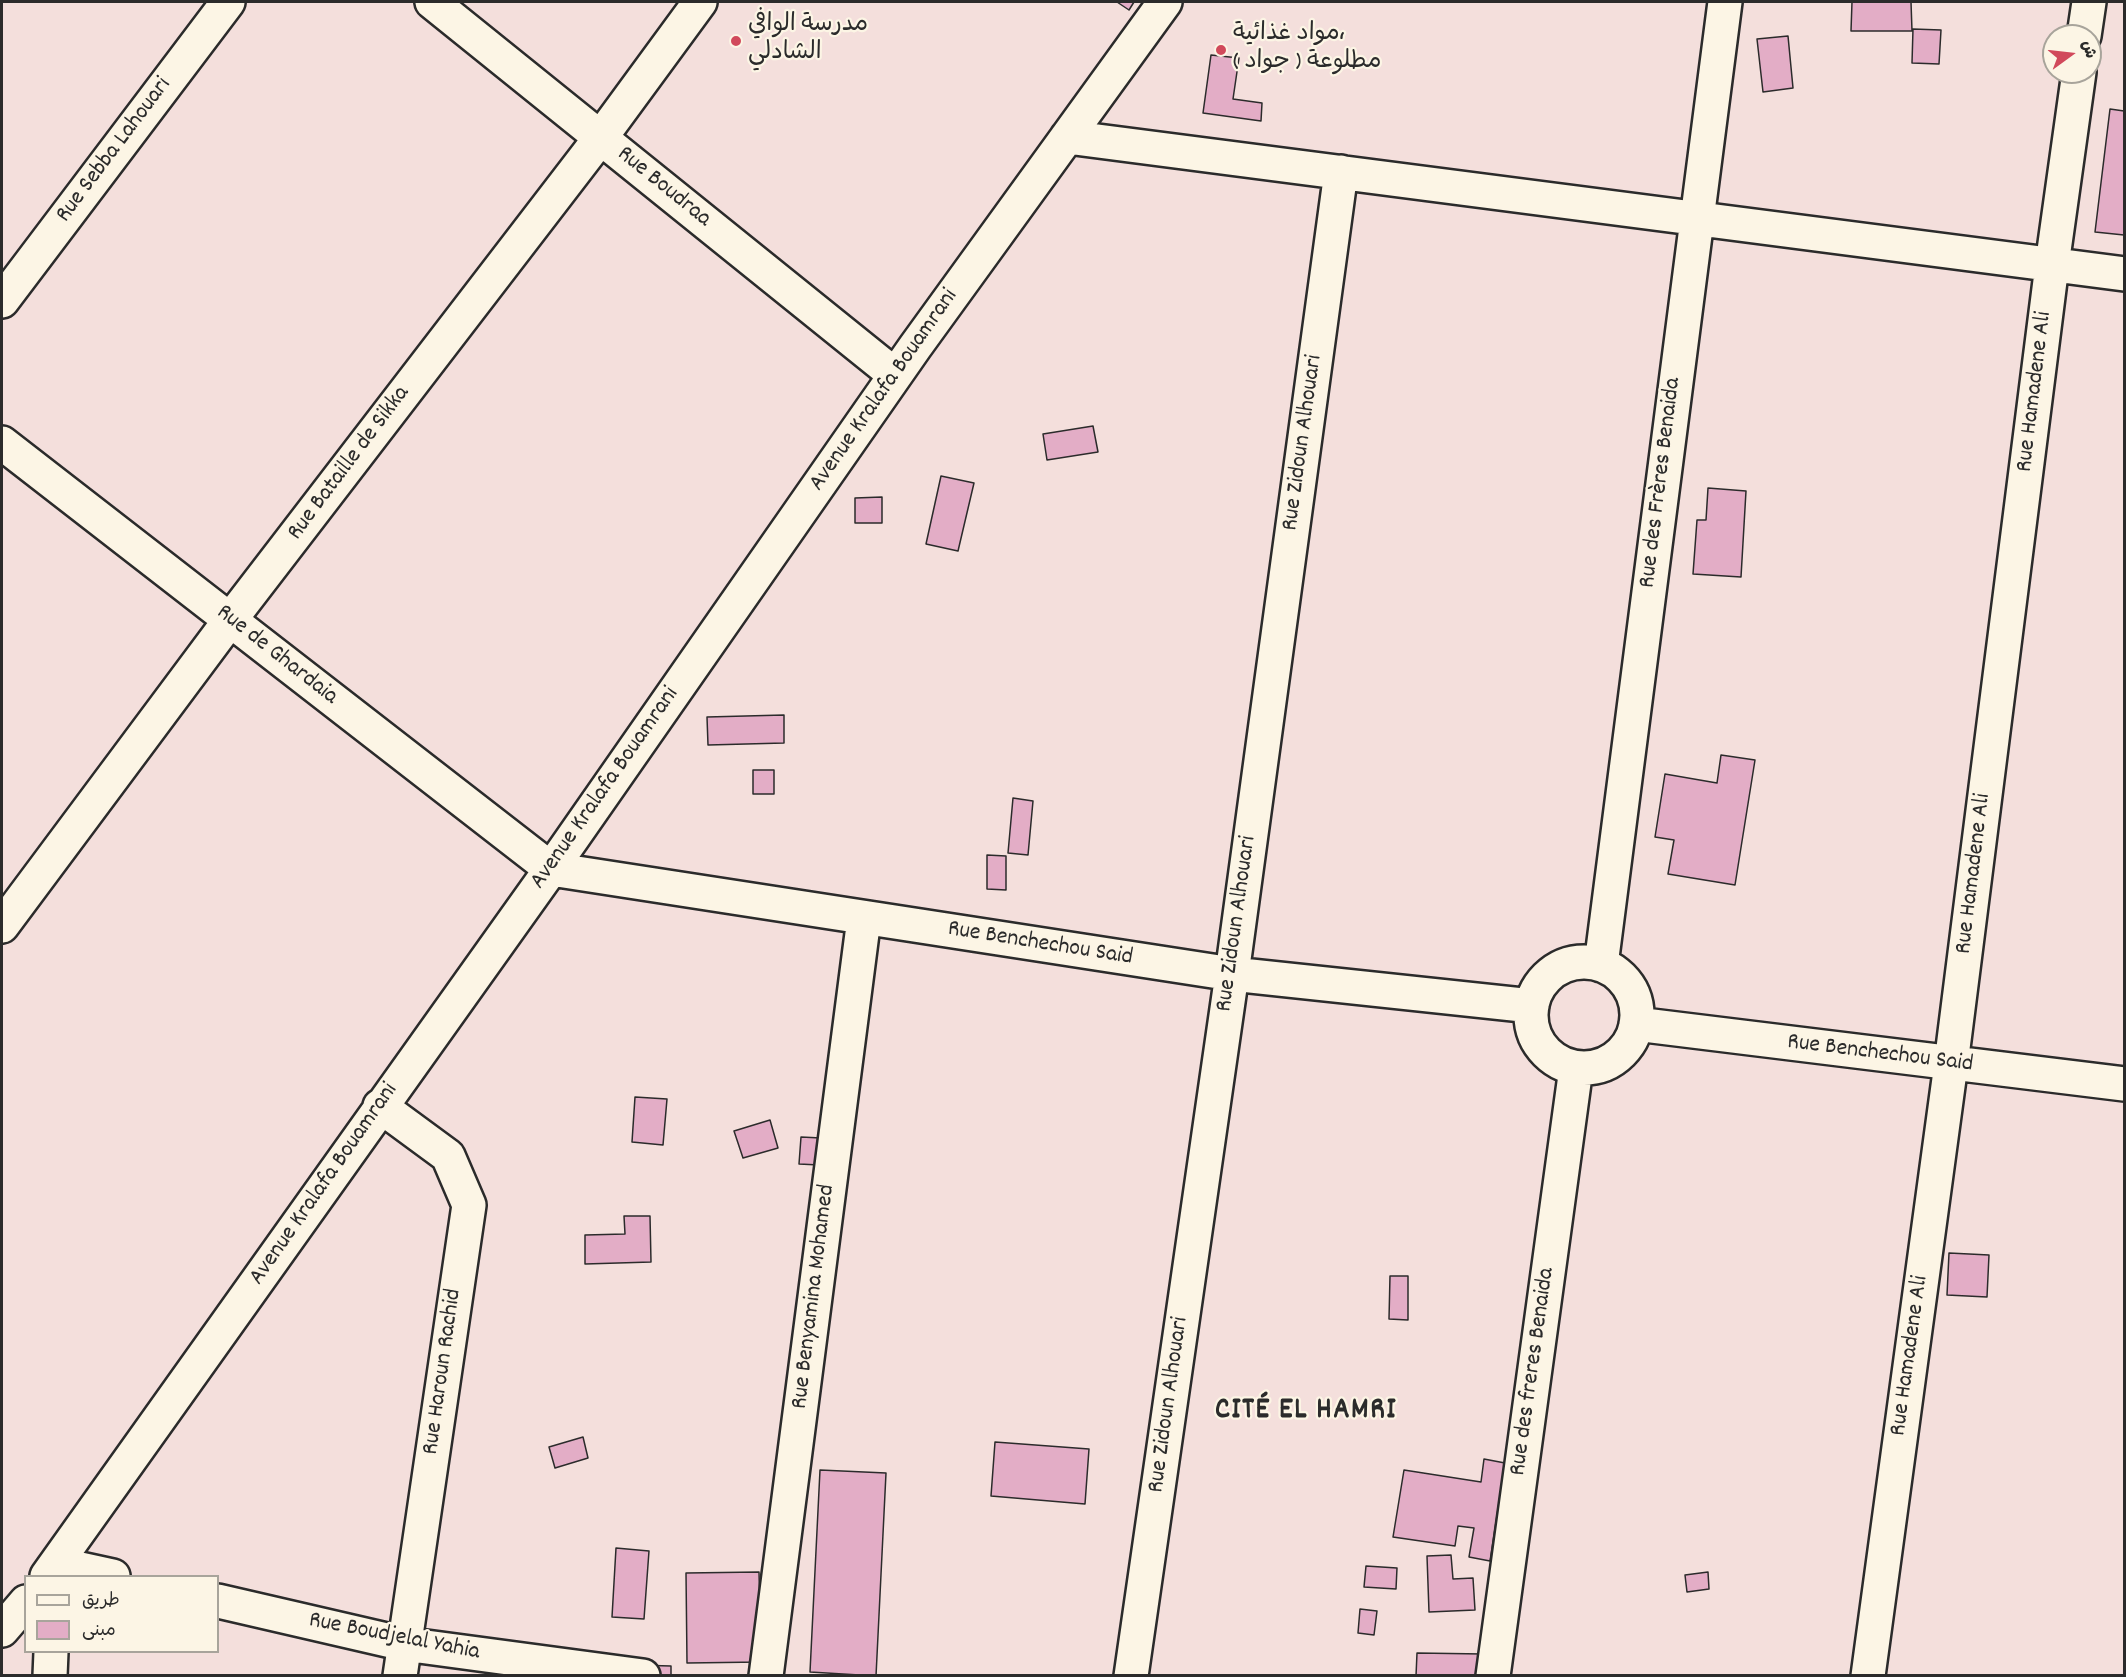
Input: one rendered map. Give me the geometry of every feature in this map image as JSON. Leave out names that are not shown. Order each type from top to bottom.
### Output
[{"type":"street","name":"Rue Sebba Lahouari","points":[[2,301],[228,2]]},
{"type":"street","name":"Rue Boudraa","points":[[432,2],[895,375]]},
{"type":"street","name":"Rue Bataille de Sikka","points":[[2,926],[230,620],[600,137],[700,2]]},
{"type":"street","name":"Avenue Kralafa Bouamrani","points":[[54,1572],[380,1106],[551,869],[895,375],[1166,2]]},
{"type":"street","name":"Rue des Frères Benaida","points":[[1601,965],[1725,2]]},
{"type":"street","points":[[2086,24],[2089,2]]},
{"type":"street","name":"Rue Hamadene Ali","points":[[1868,1676],[1951,1064],[2052,265],[2077,84]]},
{"type":"street","points":[[1067,137],[2124,274]]},
{"type":"street","name":"Rue Zidoun Alhouari","points":[[1131,1676],[1232,974],[1341,172]]},
{"type":"street","name":"Rue de Ghardaia","points":[[2,443],[551,869]]},
{"type":"street","name":"Rue Benchechou Said","points":[[551,869],[1232,974],[1532,1006]]},
{"type":"street","name":"Rue Benyamina Mohamed","points":[[766,1676],[864,918]]},
{"type":"street","points":[[1576,963],[1601,965],[1621,977],[1633,994],[1636,1024],[1632,1039],[1621,1054],[1598,1067],[1576,1068],[1552,1058],[1540,1045],[1532,1028],[1532,1006],[1540,985],[1553,972],[1576,963]]},
{"type":"street","name":"Rue Benchechou Said","points":[[1636,1024],[2124,1084]]},
{"type":"street","name":"Rue des freres Benaida","points":[[1492,1676],[1576,1068]]},
{"type":"street","name":"Rue Haroun Rachid","points":[[380,1106],[448,1156],[469,1204],[402,1660]]},
{"type":"street","points":[[54,1572],[98,1575]]},
{"type":"street","name":"Rue Boudjelal Yahia","points":[[219,1601],[402,1660],[643,1676]]},
{"type":"street","points":[[2,1630],[24,1604]]},
{"type":"street","points":[[50,1676],[51,1653]]},
{"type":"building","points":[[1117,2],[1134,2],[1129,10]]},
{"type":"building","points":[[1852,2],[1911,2],[1912,31],[1851,31]]},
{"type":"building","points":[[1913,29],[1941,30],[1939,64],[1912,63]]},
{"type":"building","points":[[1788,36],[1793,88],[1763,92],[1757,39]]},
{"type":"building","points":[[1211,55],[1239,58],[1233,99],[1262,103],[1261,121],[1203,113]]},
{"type":"building","points":[[2110,109],[2124,111],[2124,235],[2095,232]]},
{"type":"building","points":[[1093,426],[1098,452],[1047,460],[1043,434]]},
{"type":"building","points":[[941,476],[974,483],[958,551],[926,544]]},
{"type":"building","points":[[1708,488],[1746,491],[1741,577],[1693,574],[1697,520],[1706,520]]},
{"type":"building","points":[[882,497],[882,523],[855,523],[855,498]]},
{"type":"building","points":[[784,715],[784,743],[708,745],[707,717]]},
{"type":"building","points":[[1721,755],[1755,760],[1735,885],[1668,874],[1674,840],[1655,837],[1665,774],[1717,783]]},
{"type":"building","points":[[753,770],[774,770],[774,794],[753,794]]},
{"type":"building","points":[[1013,798],[1033,801],[1028,855],[1008,853]]},
{"type":"building","points":[[987,855],[1006,856],[1006,890],[987,889]]},
{"type":"building","points":[[635,1097],[667,1099],[663,1145],[632,1142]]},
{"type":"building","points":[[770,1120],[778,1148],[743,1158],[734,1131]]},
{"type":"building","points":[[801,1137],[821,1138],[819,1165],[799,1164]]},
{"type":"building","points":[[624,1216],[650,1216],[651,1262],[585,1264],[585,1235],[625,1234]]},
{"type":"building","points":[[1949,1253],[1989,1255],[1987,1297],[1947,1295]]},
{"type":"building","points":[[1390,1276],[1408,1276],[1408,1320],[1389,1319]]},
{"type":"building","points":[[583,1437],[588,1458],[555,1468],[549,1447]]},
{"type":"building","points":[[995,1442],[1089,1449],[1085,1504],[991,1496]]},
{"type":"building","points":[[1484,1459],[1505,1463],[1490,1561],[1469,1557],[1474,1528],[1458,1526],[1455,1546],[1393,1537],[1404,1470],[1481,1482]]},
{"type":"building","points":[[820,1470],[886,1473],[876,1676],[810,1672]]},
{"type":"building","points":[[616,1548],[649,1551],[644,1619],[612,1617]]},
{"type":"building","points":[[1451,1555],[1453,1579],[1473,1578],[1475,1610],[1429,1612],[1427,1556]]},
{"type":"building","points":[[1366,1566],[1397,1568],[1396,1589],[1364,1587]]},
{"type":"building","points":[[759,1572],[761,1662],[687,1663],[686,1573]]},
{"type":"building","points":[[1708,1572],[1709,1589],[1687,1592],[1685,1575]]},
{"type":"building","points":[[1360,1609],[1377,1611],[1374,1635],[1358,1633]]},
{"type":"building","points":[[1417,1653],[1483,1654],[1483,1676],[1416,1676]]},
{"type":"building","points":[[635,1665],[671,1666],[671,1676],[635,1676]]},
{"type":"place","name":"مدرسة الوافي الشادلي","points":[[736,41]]},
{"type":"place","name":"مواد غذائية، مطلوعة ( جواد )","points":[[1221,50]]},
{"type":"district","name":"CITÉ EL HAMRI","points":[[1306,1413]]}]
